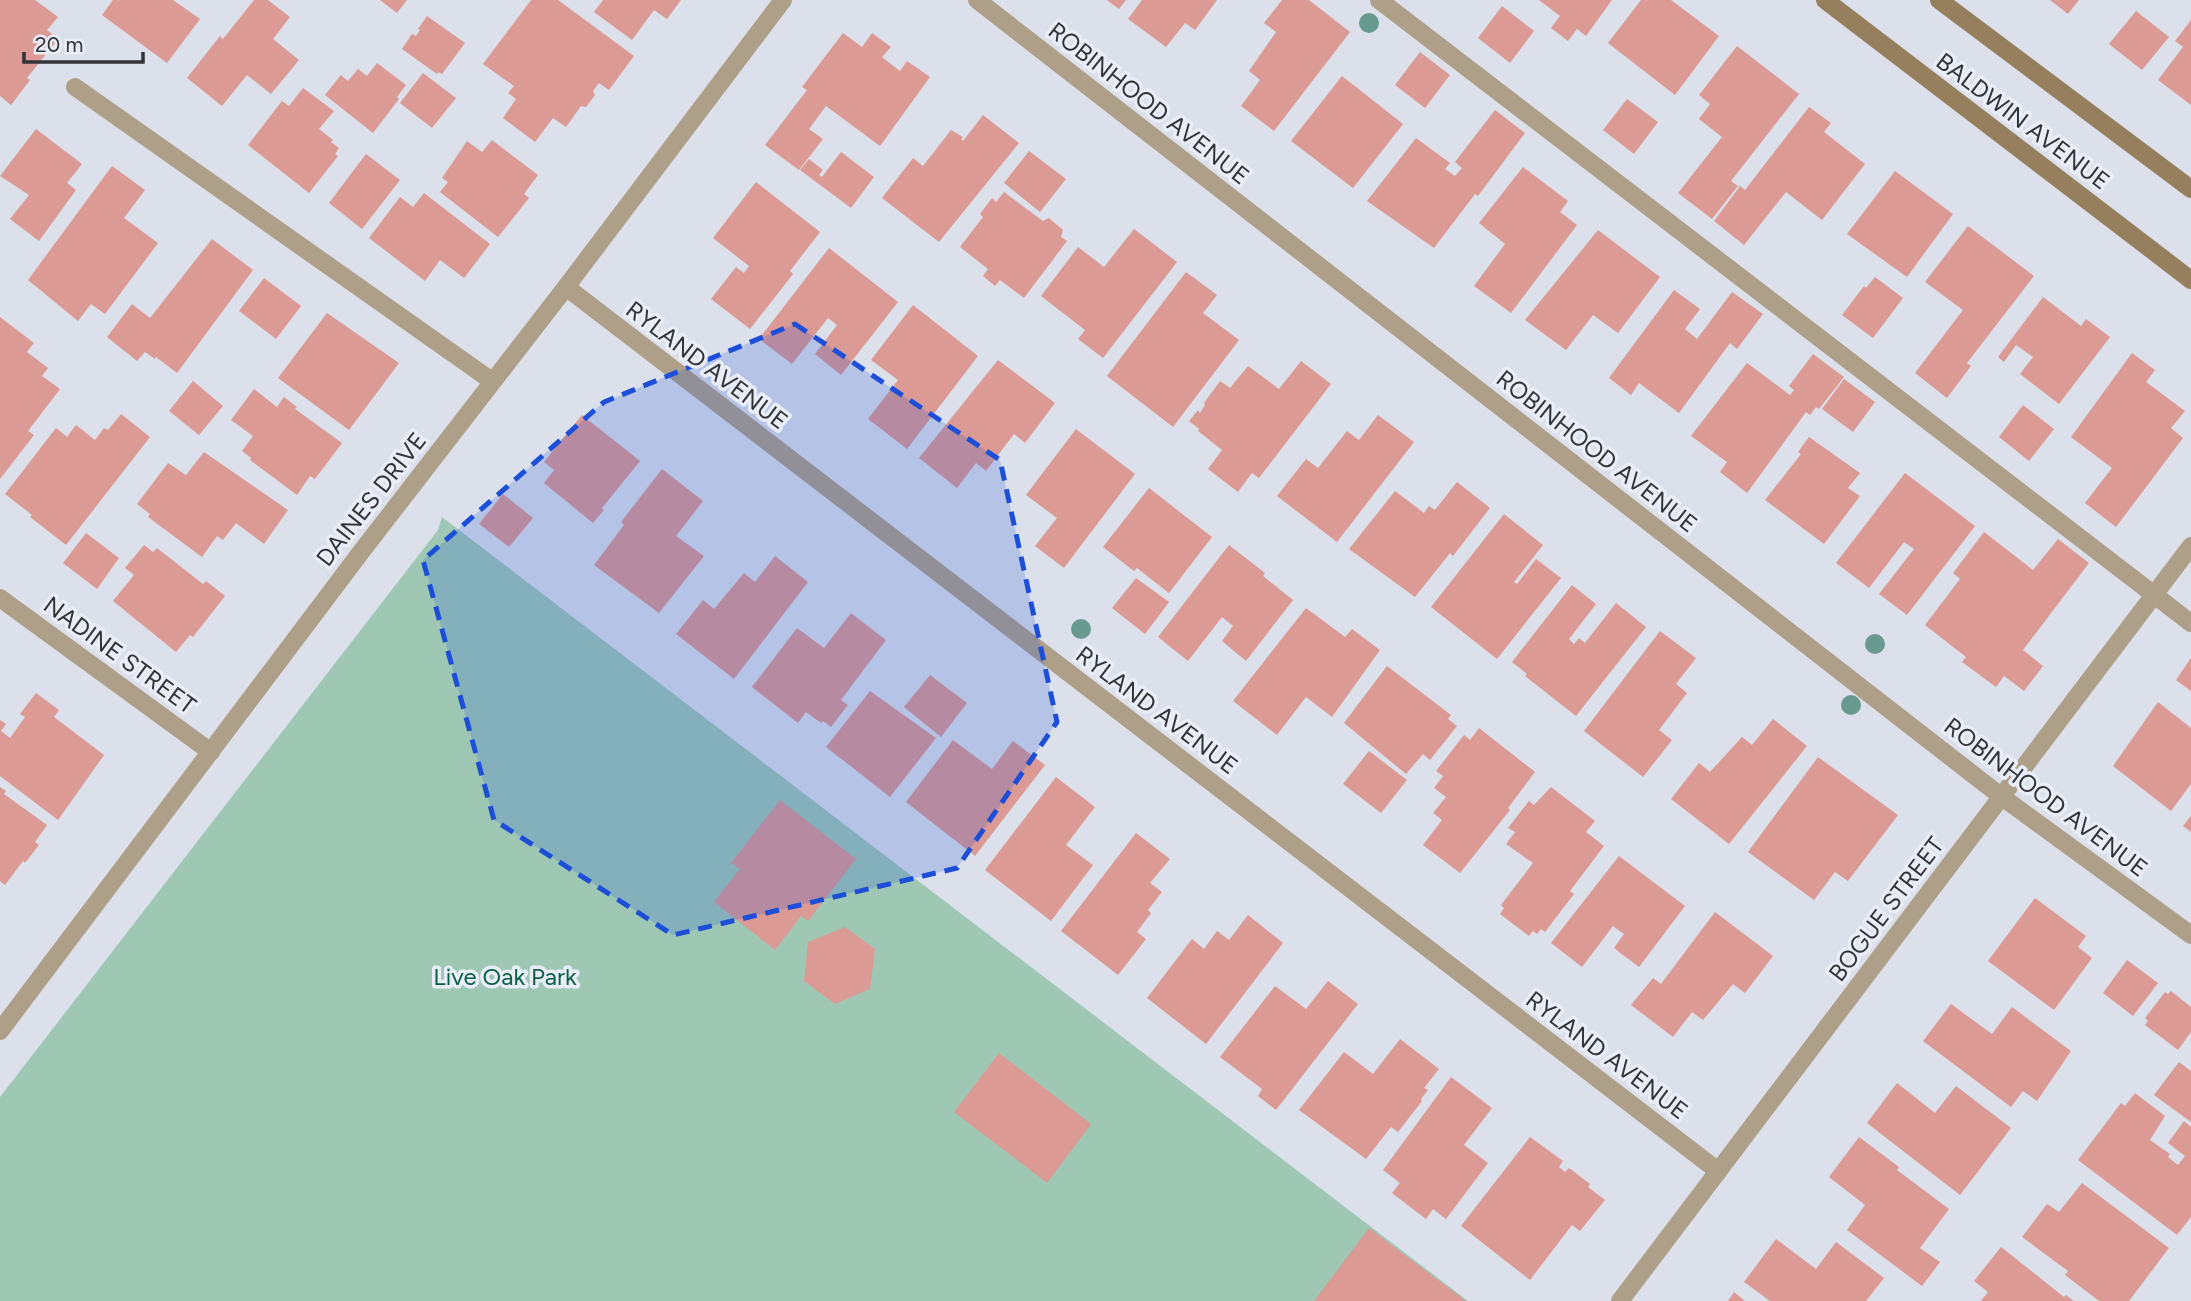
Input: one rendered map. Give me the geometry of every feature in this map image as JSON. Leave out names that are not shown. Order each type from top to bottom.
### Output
[{"type":"main road","name":"BALDWIN AVENUE","points":[[1825,0],[2190,278]]},
{"type":"main road","name":"BALDWIN AVENUE","points":[[1939,0],[2191,189]]},
{"type":"street","name":"DAINES DRIVE","points":[[0,1031],[783,0]]},
{"type":"street","name":"ROBINHOOD AVENUE","points":[[977,0],[2002,797],[2191,935]]},
{"type":"street","points":[[1380,0],[2191,623]]},
{"type":"street","points":[[75,87],[492,381]]},
{"type":"street","name":"RYLAND AVENUE","points":[[566,287],[1718,1171]]},
{"type":"street","name":"BOGUE STREET","points":[[1620,1301],[2191,546]]},
{"type":"street","name":"NADINE STREET","points":[[0,597],[211,752]]},
{"type":"highlighted area","points":[[795,324],[1000,460],[1057,722],[957,868],[673,935],[494,820],[423,560],[604,402]]},
{"type":"green space","name":"Live Oak Park","points":[[442,517],[1468,1301],[0,1301],[0,1097],[438,530]]},
{"type":"building","points":[[0,0],[35,0],[58,17],[47,30],[58,39],[27,78],[30,80],[11,105],[0,96]]},
{"type":"building","points":[[113,0],[173,0],[200,19],[167,63],[102,15]]},
{"type":"building","points":[[254,0],[268,0],[290,17],[273,39],[299,60],[271,94],[247,75],[222,106],[187,78],[220,36],[223,39]]},
{"type":"building","points":[[380,0],[407,0],[397,13]]},
{"type":"building","points":[[531,0],[558,0],[634,56],[609,90],[599,83],[593,91],[595,95],[586,107],[581,106],[566,127],[553,118],[535,142],[503,118],[516,99],[508,93],[514,86],[483,64]]},
{"type":"building","points":[[603,0],[681,0],[667,19],[654,10],[632,40],[594,12]]},
{"type":"building","points":[[1107,0],[1126,0],[1119,9]]},
{"type":"building","points":[[1142,0],[1217,0],[1195,30],[1185,23],[1166,47],[1128,19]]},
{"type":"building","points":[[1282,0],[1309,0],[1350,32],[1274,131],[1241,106],[1260,80],[1249,71],[1276,32],[1264,23]]},
{"type":"building","points":[[1539,0],[1612,0],[1586,36],[1577,29],[1568,41],[1551,28],[1560,16]]},
{"type":"building","points":[[1641,0],[1671,0],[1719,36],[1675,95],[1608,43]]},
{"type":"building","points":[[2050,0],[2079,0],[2068,14]]},
{"type":"building","points":[[1502,6],[1534,31],[1510,63],[1478,38]]},
{"type":"building","points":[[2136,11],[2169,37],[2142,70],[2109,44]]},
{"type":"building","points":[[427,16],[465,43],[442,74],[437,74],[402,49],[412,34],[416,36]]},
{"type":"building","points":[[2191,20],[2191,105],[2158,80],[2183,47],[2175,41]]},
{"type":"building","points":[[843,33],[862,47],[872,33],[891,47],[882,57],[900,71],[907,61],[930,77],[880,146],[826,106],[809,129],[823,139],[799,170],[765,145],[807,90],[802,87]]},
{"type":"building","points":[[1737,46],[1799,94],[1731,181],[1738,186],[1712,219],[1678,193],[1722,137],[1699,119],[1710,104],[1699,95]]},
{"type":"building","points":[[1420,52],[1450,75],[1425,108],[1395,85]]},
{"type":"building","points":[[377,63],[406,85],[397,97],[399,99],[373,133],[325,95],[341,75],[348,81],[358,69],[367,76]]},
{"type":"building","points":[[423,73],[456,98],[432,128],[400,103]]},
{"type":"building","points":[[1342,76],[1403,124],[1353,188],[1291,141]]},
{"type":"building","points":[[303,88],[334,111],[319,129],[339,148],[335,154],[338,156],[309,193],[248,145],[282,101],[289,106]]},
{"type":"building","points":[[1627,99],[1658,122],[1634,154],[1603,130]]},
{"type":"building","points":[[1809,107],[1831,123],[1824,132],[1865,164],[1822,220],[1786,192],[1744,245],[1714,221],[1740,186],[1745,190]]},
{"type":"building","points":[[1495,110],[1525,133],[1478,196],[1475,194],[1434,248],[1367,201],[1416,138],[1450,163],[1445,169],[1455,176],[1462,168],[1455,162]]},
{"type":"building","points":[[983,115],[1019,143],[939,242],[882,198],[913,158],[923,166],[951,130],[963,137],[963,141]]},
{"type":"building","points":[[36,129],[82,164],[67,183],[76,190],[39,241],[10,219],[29,195],[0,176]]},
{"type":"building","points":[[492,140],[538,175],[524,194],[529,198],[498,237],[440,192],[448,182],[442,178],[467,141],[482,152]]},
{"type":"building","points":[[1029,151],[1066,179],[1040,212],[1004,183]]},
{"type":"building","points":[[841,152],[874,177],[851,208],[800,170],[809,159],[823,170],[819,175],[822,177]]},
{"type":"building","points":[[366,154],[400,180],[362,229],[329,203]]},
{"type":"building","points":[[112,166],[145,190],[124,218],[158,243],[105,314],[91,304],[78,321],[28,280]]},
{"type":"building","points":[[1523,167],[1568,201],[1560,212],[1577,225],[1511,313],[1474,286],[1505,244],[1479,223]]},
{"type":"building","points":[[1895,171],[1953,214],[1907,277],[1847,234]]},
{"type":"building","points":[[756,182],[820,232],[790,271],[793,274],[750,329],[711,299],[736,267],[744,273],[749,266],[713,238]]},
{"type":"building","points":[[1004,192],[1043,221],[1049,218],[1063,230],[1061,237],[1067,241],[1024,298],[1000,280],[995,286],[983,276],[988,269],[960,247],[983,217],[980,214],[992,198],[996,202]]},
{"type":"building","points":[[424,193],[490,244],[464,278],[440,260],[425,281],[369,238],[400,197],[413,207]]},
{"type":"building","points":[[1968,226],[2034,276],[1967,363],[1971,366],[1947,398],[1915,373],[1963,310],[1925,282]]},
{"type":"building","points":[[1134,229],[1177,262],[1103,358],[1078,339],[1085,330],[1041,296],[1078,247],[1104,267]]},
{"type":"building","points":[[1598,230],[1660,277],[1618,333],[1593,315],[1566,350],[1525,320]]},
{"type":"building","points":[[212,239],[253,270],[177,373],[145,352],[137,361],[107,337],[132,304],[150,318]]},
{"type":"building","points":[[829,248],[898,302],[841,375],[815,354],[837,325],[828,318],[792,364],[759,339]]},
{"type":"building","points":[[1186,272],[1217,295],[1203,313],[1239,340],[1173,427],[1107,376]]},
{"type":"building","points":[[1875,277],[1903,298],[1873,338],[1842,315],[1864,286],[1866,288]]},
{"type":"building","points":[[264,278],[301,306],[276,339],[239,311]]},
{"type":"building","points":[[1674,290],[1700,309],[1685,329],[1697,339],[1732,292],[1763,314],[1737,349],[1730,343],[1679,413],[1639,383],[1631,395],[1609,378]]},
{"type":"building","points":[[2043,297],[2081,326],[2086,319],[2110,337],[2059,404],[2020,374],[2033,357],[2016,345],[2004,362],[1998,357]]},
{"type":"building","points":[[913,305],[978,356],[907,449],[868,419],[898,380],[871,360]]},
{"type":"building","points":[[327,313],[399,363],[349,430],[278,378]]},
{"type":"building","points":[[0,317],[34,343],[27,352],[48,368],[42,376],[60,389],[28,431],[34,435],[0,479]]},
{"type":"building","points":[[2132,353],[2155,370],[2146,382],[2185,411],[2171,428],[2183,438],[2116,527],[2085,503],[2112,468],[2071,437]]},
{"type":"building","points":[[1813,354],[1844,377],[1819,409],[1816,407],[1810,415],[1806,412],[1747,493],[1720,472],[1727,462],[1691,436],[1747,363],[1790,395],[1794,390],[1789,386]]},
{"type":"building","points":[[998,360],[1055,403],[1025,443],[1014,434],[986,471],[976,463],[957,488],[919,458]]},
{"type":"building","points":[[1301,361],[1331,384],[1259,478],[1252,473],[1238,492],[1208,469],[1222,450],[1189,421],[1198,410],[1200,413],[1220,381],[1230,388],[1248,366],[1279,389]]},
{"type":"building","points":[[1844,379],[1875,402],[1853,432],[1822,409]]},
{"type":"building","points":[[193,381],[223,406],[199,435],[169,411]]},
{"type":"building","points":[[254,389],[277,407],[284,397],[297,407],[295,409],[342,443],[315,479],[310,476],[297,495],[242,451],[253,436],[231,420]]},
{"type":"building","points":[[2023,405],[2054,429],[2029,461],[1999,437]]},
{"type":"building","points":[[121,414],[150,437],[66,545],[5,494],[56,428],[67,437],[76,425],[95,440],[104,428],[108,430]]},
{"type":"building","points":[[582,415],[640,461],[593,523],[544,483],[554,470],[544,462]]},
{"type":"building","points":[[1378,415],[1414,442],[1337,542],[1277,496],[1306,459],[1318,468],[1347,431],[1359,440]]},
{"type":"building","points":[[1076,429],[1135,474],[1064,568],[1035,546],[1057,518],[1026,495]]},
{"type":"building","points":[[1809,437],[1860,473],[1848,488],[1860,496],[1824,544],[1765,500],[1801,454],[1798,452]]},
{"type":"building","points":[[204,452],[288,510],[264,544],[236,523],[223,540],[217,536],[202,557],[148,517],[150,514],[137,504],[168,463],[186,475]]},
{"type":"building","points":[[662,469],[703,501],[676,536],[704,556],[659,613],[594,565],[624,525],[621,522]]},
{"type":"building","points":[[1905,473],[1975,526],[1907,615],[1879,594],[1914,549],[1904,542],[1869,588],[1836,563]]},
{"type":"building","points":[[1457,482],[1490,508],[1453,556],[1450,553],[1415,597],[1349,549],[1395,491],[1424,513],[1429,506],[1435,510]]},
{"type":"building","points":[[1149,488],[1212,537],[1169,593],[1137,568],[1134,571],[1103,547]]},
{"type":"building","points":[[503,494],[533,518],[509,547],[479,524]]},
{"type":"building","points":[[1504,514],[1543,545],[1514,582],[1517,584],[1536,559],[1561,578],[1497,659],[1431,607]]},
{"type":"building","points":[[1984,532],[2033,570],[2058,539],[2089,563],[2023,650],[2043,666],[2024,691],[2004,676],[1996,687],[1962,662],[1966,657],[1925,625],[1960,579],[1953,573]]},
{"type":"building","points":[[86,533],[119,558],[97,589],[63,563]]},
{"type":"building","points":[[144,545],[153,552],[157,548],[203,584],[206,581],[225,596],[193,637],[190,635],[176,652],[113,601],[134,575],[125,568]]},
{"type":"building","points":[[1229,545],[1265,573],[1263,576],[1293,600],[1246,661],[1222,641],[1233,626],[1222,617],[1188,661],[1158,637]]},
{"type":"building","points":[[775,556],[808,582],[734,679],[676,634],[703,600],[714,609],[744,573],[755,582]]},
{"type":"building","points":[[1136,578],[1169,602],[1145,634],[1112,608]]},
{"type":"building","points":[[1572,585],[1596,604],[1569,639],[1574,644],[1579,638],[1585,643],[1616,603],[1646,627],[1576,716],[1525,676],[1527,674],[1512,662]]},
{"type":"building","points":[[1306,608],[1345,637],[1352,629],[1380,650],[1332,717],[1306,697],[1277,735],[1233,701]]},
{"type":"building","points":[[851,613],[886,640],[841,700],[848,705],[831,727],[806,712],[798,723],[752,687],[797,628],[824,648]]},
{"type":"building","points":[[1660,631],[1696,658],[1676,684],[1687,693],[1659,730],[1672,740],[1643,777],[1584,731]]},
{"type":"building","points":[[2191,658],[2191,691],[2176,680]]},
{"type":"building","points":[[1387,666],[1451,715],[1448,719],[1457,726],[1430,760],[1423,754],[1406,774],[1344,723]]},
{"type":"building","points":[[930,675],[967,703],[941,737],[904,707]]},
{"type":"building","points":[[870,691],[936,738],[890,797],[826,747]]},
{"type":"building","points":[[36,693],[59,710],[54,717],[104,755],[58,820],[0,776],[0,720],[6,724],[1,731],[10,738],[25,717],[20,714]]},
{"type":"building","points":[[2158,702],[2191,728],[2191,784],[2171,811],[2113,766]]},
{"type":"building","points":[[1773,719],[1807,746],[1729,844],[1671,799],[1699,763],[1710,772],[1742,737],[1752,745]]},
{"type":"building","points":[[1479,728],[1535,772],[1508,808],[1510,810],[1460,873],[1423,845],[1442,820],[1433,813],[1446,797],[1434,788],[1443,776],[1436,771],[1464,735],[1470,740]]},
{"type":"building","points":[[953,740],[992,769],[1013,741],[1045,765],[975,856],[906,802]]},
{"type":"building","points":[[1369,751],[1407,780],[1381,813],[1343,784]]},
{"type":"building","points":[[1818,757],[1898,815],[1848,881],[1835,872],[1814,900],[1748,852]]},
{"type":"building","points":[[1056,777],[1095,807],[1066,845],[1093,865],[1051,921],[985,870]]},
{"type":"building","points":[[0,787],[6,791],[4,794],[47,825],[35,842],[39,845],[5,885],[0,881]]},
{"type":"building","points":[[1551,787],[1595,821],[1586,832],[1604,846],[1570,891],[1574,894],[1545,932],[1541,929],[1537,934],[1533,931],[1529,936],[1500,914],[1504,908],[1501,905],[1533,863],[1506,844],[1515,832],[1508,828],[1529,801],[1534,805]]},
{"type":"building","points":[[780,800],[856,859],[808,921],[801,916],[775,950],[714,902],[740,869],[731,863]]},
{"type":"building","points":[[2191,816],[2191,832],[2183,826]]},
{"type":"building","points":[[1136,833],[1170,859],[1150,883],[1162,892],[1148,910],[1151,913],[1137,932],[1146,939],[1118,975],[1061,931]]},
{"type":"building","points":[[1619,856],[1685,906],[1639,967],[1614,948],[1624,934],[1613,926],[1582,967],[1551,943]]},
{"type":"building","points":[[2035,898],[2086,936],[2078,947],[2092,958],[2054,1010],[1988,961]]},
{"type":"building","points":[[1715,912],[1773,956],[1745,993],[1733,984],[1703,1020],[1692,1012],[1673,1037],[1631,1005],[1653,978],[1661,984]]},
{"type":"building","points":[[1248,915],[1283,943],[1206,1044],[1147,998],[1192,939],[1204,949],[1217,931],[1229,940]]},
{"type":"building","points":[[845,927],[875,949],[870,989],[835,1004],[804,981],[808,942]]},
{"type":"building","points":[[2127,960],[2158,983],[2133,1016],[2103,993]]},
{"type":"building","points":[[1328,981],[1358,1004],[1276,1110],[1258,1096],[1262,1089],[1220,1057],[1275,986],[1306,1009]]},
{"type":"building","points":[[2171,991],[2191,1007],[2191,1032],[2178,1050],[2145,1025],[2148,1021],[2145,1018],[2165,992],[2168,994]]},
{"type":"building","points":[[1951,1004],[1992,1034],[2012,1007],[2071,1051],[2037,1101],[2023,1091],[2011,1107],[1923,1041]]},
{"type":"building","points":[[1400,1039],[1439,1069],[1424,1088],[1428,1090],[1422,1101],[1398,1132],[1391,1127],[1366,1159],[1299,1110],[1344,1052],[1373,1074]]},
{"type":"building","points":[[999,1053],[1091,1124],[1047,1183],[954,1112]]},
{"type":"building","points":[[2179,1062],[2191,1071],[2191,1122],[2154,1095]]},
{"type":"building","points":[[1451,1077],[1492,1108],[1464,1145],[1488,1163],[1446,1219],[1433,1209],[1426,1219],[1392,1193],[1400,1183],[1383,1170]]},
{"type":"building","points":[[1897,1083],[1935,1113],[1956,1086],[2011,1128],[1960,1195],[1867,1123]]},
{"type":"building","points":[[2135,1093],[2165,1116],[2150,1140],[2170,1154],[2168,1157],[2178,1165],[2185,1156],[2168,1143],[2184,1121],[2191,1127],[2191,1217],[2177,1235],[2078,1160],[2121,1103],[2125,1106]]},
{"type":"building","points":[[1530,1137],[1563,1161],[1559,1167],[1565,1172],[1569,1168],[1605,1200],[1580,1231],[1572,1225],[1530,1280],[1461,1226]]},
{"type":"building","points":[[1859,1137],[1949,1209],[1920,1248],[1940,1262],[1922,1286],[1847,1230],[1865,1205],[1829,1177]]},
{"type":"building","points":[[2082,1183],[2169,1248],[2129,1301],[2099,1301],[2065,1275],[2068,1271],[2022,1237],[2047,1204],[2059,1212]]},
{"type":"building","points":[[1369,1228],[1466,1301],[1314,1301]]},
{"type":"building","points":[[1776,1239],[1816,1269],[1836,1242],[1884,1278],[1866,1301],[1770,1301],[1744,1282]]},
{"type":"building","points":[[2001,1247],[2064,1297],[2066,1295],[2074,1301],[1981,1301],[1988,1292],[1974,1281]]},
{"type":"building","points":[[1734,1292],[1745,1301],[1728,1301]]}]
